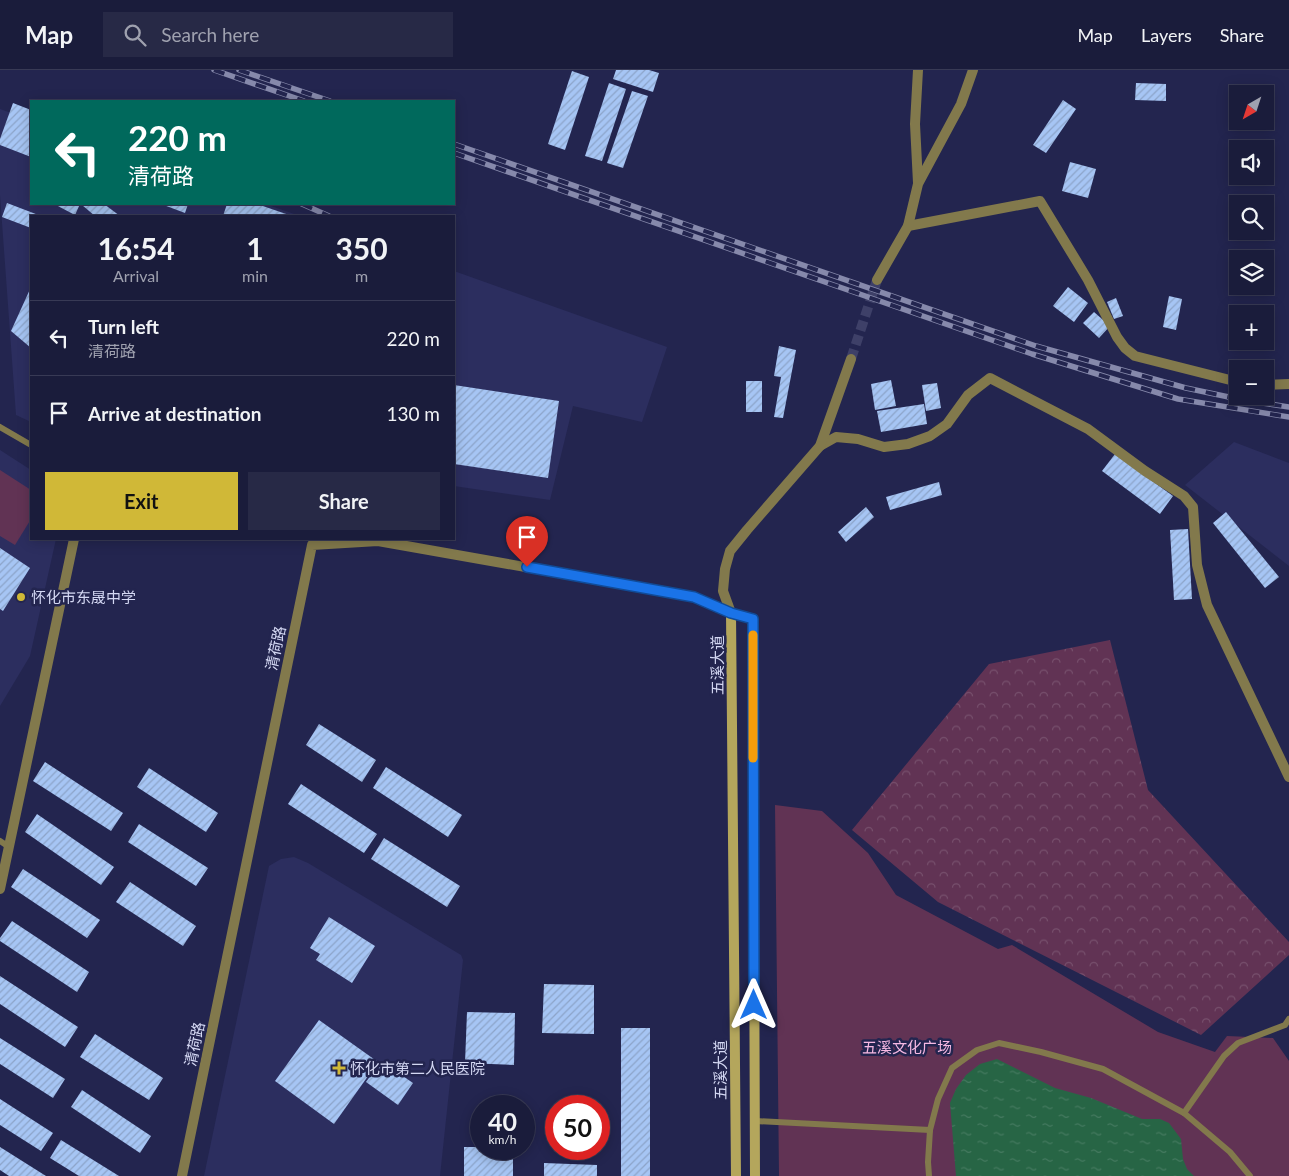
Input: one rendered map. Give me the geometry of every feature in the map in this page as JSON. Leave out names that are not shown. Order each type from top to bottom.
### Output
[{"type":"main road","name":"五溪大道","points":[[736,1176],[731,613],[753,619],[755,1176]]},
{"type":"street","points":[[918,70],[915,124],[918,184]]},
{"type":"street","points":[[877,280],[908,226],[918,184],[960,104],[973,70]]},
{"type":"street","points":[[908,226],[1040,201],[1088,280],[1117,338],[1125,348],[1135,356],[1229,380]]},
{"type":"street","points":[[731,613],[723,591],[724,569],[730,551],[820,446],[851,359]]},
{"type":"street","points":[[820,446],[836,438],[858,439],[884,446],[908,444],[930,436],[947,424],[968,395],[990,378],[1088,429],[1145,471],[1184,496],[1193,507],[1197,565],[1207,606],[1289,777]]},
{"type":"street","points":[[1274,385],[1289,384]]},
{"type":"street","points":[[0,889],[4,844],[74,540]]},
{"type":"street","name":"清荷路","points":[[182,1176],[312,545],[378,540],[694,597],[731,613]]},
{"type":"lane","points":[[0,427],[30,444]]},
{"type":"lane","points":[[1184,1113],[1224,1056],[1238,1043],[1284,1025],[1289,1019]]},
{"type":"lane","points":[[929,1176],[930,1130],[938,1099],[952,1068],[977,1050],[998,1043],[1041,1052],[1103,1069],[1184,1113],[1230,1152],[1250,1176]]},
{"type":"lane","points":[[755,1121],[930,1130]]},
{"type":"shaded area","points":[[0,109],[30,120],[30,205],[268,205],[297,215],[30,215],[30,422],[16,415],[0,195]]},
{"type":"shaded area","points":[[455,271],[667,347],[642,422],[573,406],[550,500],[455,486]]},
{"type":"shaded area","points":[[1234,442],[1289,463],[1289,566],[1185,485]]},
{"type":"shaded area","name":"怀化市东晟中学","points":[[0,450],[30,469],[30,540],[56,540],[30,656],[0,706]]},
{"type":"shaded area","name":"怀化市第二人民医院","points":[[294,857],[308,863],[461,955],[463,960],[440,1176],[204,1176],[269,866],[281,859]]},
{"type":"green space","points":[[0,470],[30,489],[30,521],[15,545],[0,536]]},
{"type":"green space","points":[[1110,640],[1148,790],[1289,942],[1289,955],[1201,1035],[938,902],[852,830],[989,664]]},
{"type":"green space","name":"五溪文化广场","points":[[775,805],[822,811],[868,853],[896,895],[998,949],[1012,945],[1158,1032],[1215,1052],[1227,1036],[1273,1038],[1289,1061],[1289,1176],[779,1176]]},
{"type":"water","points":[[997,1059],[1055,1088],[1091,1098],[1142,1119],[1160,1119],[1169,1123],[1181,1139],[1183,1159],[1187,1169],[1194,1176],[956,1176],[950,1103],[956,1089],[966,1075],[980,1064]]},
{"type":"building","points":[[616,70],[649,70],[659,73],[653,92],[613,79]]},
{"type":"building","points":[[572,71],[589,77],[565,150],[548,144]]},
{"type":"building","points":[[609,83],[626,89],[602,161],[585,156]]},
{"type":"building","points":[[1136,83],[1166,84],[1166,101],[1135,100]]},
{"type":"building","points":[[632,91],[648,96],[623,168],[607,163]]},
{"type":"building","points":[[1063,100],[1076,109],[1046,153],[1033,145]]},
{"type":"building","points":[[13,103],[30,110],[30,157],[0,145],[0,139]]},
{"type":"building","points":[[1070,162],[1096,169],[1088,198],[1062,191]]},
{"type":"building","points":[[7,203],[38,215],[30,215],[30,228],[2,217]]},
{"type":"building","points":[[56,205],[80,205],[75,215]]},
{"type":"building","points":[[82,205],[105,205],[119,215],[94,215]]},
{"type":"building","points":[[164,205],[188,205],[185,213]]},
{"type":"building","points":[[227,205],[260,205],[289,215],[223,215]]},
{"type":"building","points":[[1068,287],[1088,303],[1074,322],[1053,306]]},
{"type":"building","points":[[30,289],[30,347],[11,331]]},
{"type":"building","points":[[1169,296],[1182,299],[1176,330],[1163,327]]},
{"type":"building","points":[[1116,298],[1123,316],[1114,319],[1107,302]]},
{"type":"building","points":[[1094,312],[1110,326],[1099,338],[1083,323]]},
{"type":"building","points":[[779,346],[796,350],[783,418],[774,417],[781,377],[774,376]]},
{"type":"building","points":[[891,380],[896,406],[875,410],[871,384]]},
{"type":"building","points":[[746,381],[762,381],[762,412],[746,412]]},
{"type":"building","points":[[937,383],[941,408],[926,411],[922,385]]},
{"type":"building","points":[[455,385],[559,401],[548,478],[455,464]]},
{"type":"building","points":[[924,404],[927,424],[881,432],[877,411]]},
{"type":"building","points":[[1115,454],[1173,496],[1160,514],[1102,471]]},
{"type":"building","points":[[939,482],[942,495],[890,510],[886,497]]},
{"type":"building","points":[[866,507],[874,517],[846,542],[838,532]]},
{"type":"building","points":[[1226,512],[1279,577],[1265,588],[1213,523]]},
{"type":"building","points":[[1188,529],[1192,599],[1174,600],[1170,530]]},
{"type":"building","points":[[0,548],[30,568],[3,611],[0,609]]},
{"type":"building","points":[[319,724],[376,760],[362,782],[306,745]]},
{"type":"building","points":[[45,762],[123,813],[111,831],[33,781]]},
{"type":"building","points":[[386,767],[462,815],[448,837],[373,788]]},
{"type":"building","points":[[149,768],[218,813],[206,832],[137,787]]},
{"type":"building","points":[[301,784],[377,834],[364,853],[288,804]]},
{"type":"building","points":[[37,814],[114,867],[101,885],[25,832]]},
{"type":"building","points":[[139,824],[208,868],[196,886],[128,842]]},
{"type":"building","points":[[384,838],[460,886],[447,907],[371,859]]},
{"type":"building","points":[[23,869],[100,920],[87,938],[11,887]]},
{"type":"building","points":[[130,882],[196,926],[183,946],[116,902]]},
{"type":"building","points":[[329,917],[375,946],[352,983],[316,960],[320,954],[310,948]]},
{"type":"building","points":[[12,921],[89,972],[77,992],[0,941],[0,938]]},
{"type":"building","points":[[0,976],[78,1027],[65,1047],[0,1004]]},
{"type":"building","points":[[544,984],[594,985],[594,1034],[542,1033]]},
{"type":"building","points":[[467,1012],[515,1013],[514,1065],[465,1063]]},
{"type":"building","points":[[319,1020],[378,1062],[334,1124],[275,1081]]},
{"type":"building","points":[[621,1028],[650,1028],[650,1176],[621,1176]]},
{"type":"building","points":[[95,1034],[163,1078],[149,1100],[80,1057]]},
{"type":"building","points":[[0,1038],[65,1079],[53,1098],[0,1064]]},
{"type":"building","points":[[381,1061],[413,1083],[398,1105],[366,1082]]},
{"type":"building","points":[[82,1090],[151,1136],[140,1153],[71,1107]]},
{"type":"building","points":[[0,1099],[53,1133],[41,1151],[0,1125]]},
{"type":"building","points":[[61,1140],[119,1176],[79,1176],[50,1158]]},
{"type":"building","points":[[0,1147],[46,1176],[9,1176],[0,1170]]},
{"type":"building","points":[[464,1147],[470,1147],[470,1160],[513,1160],[513,1176],[464,1176]]},
{"type":"building","points":[[544,1163],[597,1165],[597,1176],[544,1176]]},
{"type":"tunnel","points":[[851,359],[877,280]]},
{"type":"railway","points":[[214,70],[301,100]]},
{"type":"railway","points":[[239,70],[327,100]]},
{"type":"railway","points":[[455,144],[1036,346],[1186,388],[1289,407]]},
{"type":"railway","points":[[455,153],[1032,354],[1178,399],[1289,417]]},
{"type":"railway","points":[[304,205],[327,215]]},
{"type":"slow traffic","points":[[753,635],[753,758]]},
{"type":"place","name":"怀化市东晟中学","points":[[21,597]]},
{"type":"place","name":"怀化市第二人民医院","points":[[339,1068]]},
{"type":"route","points":[[527,567],[694,597],[731,613],[753,619],[754,1005]]}]
